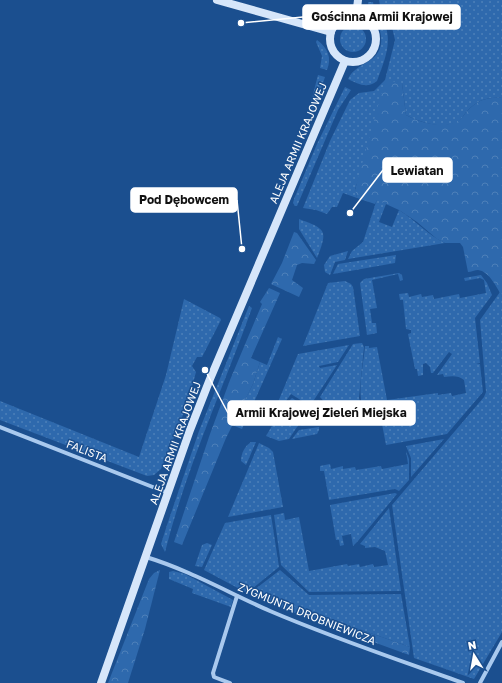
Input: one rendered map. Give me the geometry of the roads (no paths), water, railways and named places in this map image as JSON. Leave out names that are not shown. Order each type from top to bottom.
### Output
[{"type":"street","points":[[217,0],[331,32]]},
{"type":"street","points":[[356,16],[358,0]]},
{"type":"street","points":[[350,16],[356,16],[369,22],[376,34],[376,41],[371,54],[365,58],[359,61],[345,61],[332,49],[330,44],[331,32],[338,22],[350,16]]},
{"type":"street","name":"ALEJA ARMII KRAJOWEJ","points":[[101,683],[210,379],[345,61]]},
{"type":"street","name":"FALISTA","points":[[0,427],[168,493]]},
{"type":"street","name":"ZYGMUNTA DROBNIEWICZA","points":[[146,557],[186,571],[237,596],[316,629],[463,683]]},
{"type":"street","points":[[230,683],[214,677],[213,673],[237,596]]},
{"type":"street","points":[[480,683],[502,642]]},
{"type":"place","name":"Gościnna Armii Krajowej","points":[[241,23]]},
{"type":"place","name":"Lewiatan","points":[[350,213]]},
{"type":"place","name":"Pod Dębowcem","points":[[242,249]]},
{"type":"place","name":"Armii Krajowej Zieleń Miejska","points":[[205,370]]}]
